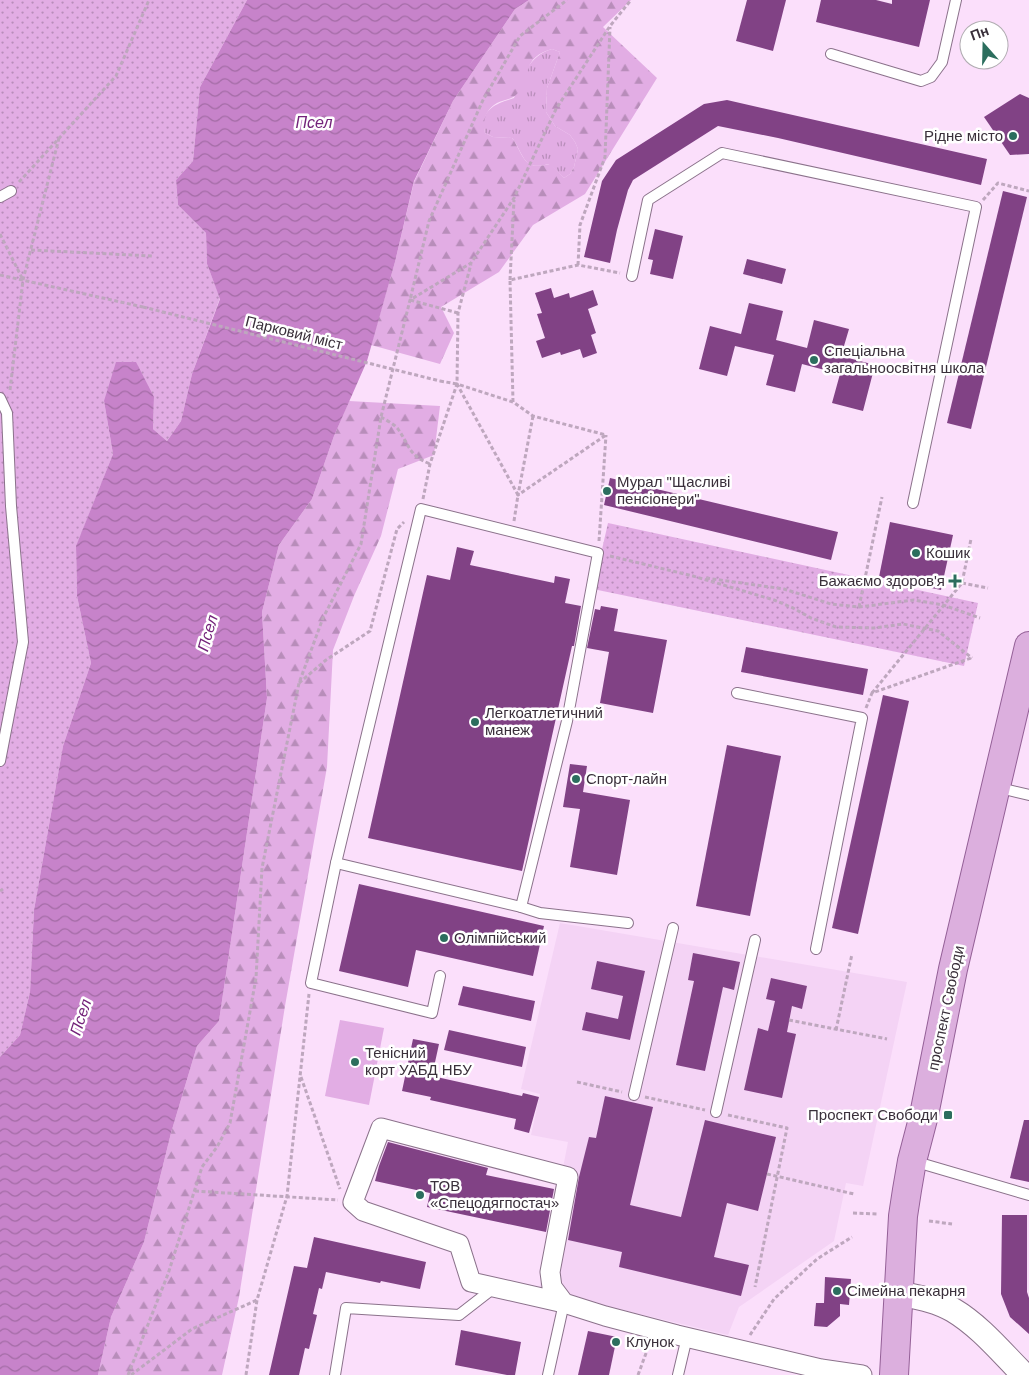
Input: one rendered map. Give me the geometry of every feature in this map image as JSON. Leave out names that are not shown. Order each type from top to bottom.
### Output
[{"type":"main road","name":"проспект Свободи","points":[[894,1375],[903,1216],[912,1161],[924,1116],[953,969],[1029,646]]},
{"type":"street","points":[[564,1303],[552,1287],[550,1272],[568,1177],[381,1128],[352,1201],[363,1211],[459,1244],[471,1282],[564,1303],[605,1316],[740,1350],[862,1375]]},
{"type":"street","points":[[898,1293],[922,1298],[954,1311],[978,1329],[1024,1375]]},
{"type":"lane","points":[[831,54],[921,81],[932,77],[942,62],[956,0]]},
{"type":"lane","points":[[632,276],[648,200],[722,153],[976,208],[913,503]]},
{"type":"lane","points":[[0,197],[11,191]]},
{"type":"lane","points":[[0,398],[7,413],[11,506],[23,642],[0,762]]},
{"type":"lane","points":[[440,976],[432,1013],[310,983],[336,863],[421,509],[598,553],[567,720],[521,907]]},
{"type":"lane","points":[[737,693],[862,718],[816,949]]},
{"type":"lane","points":[[996,787],[1029,795]]},
{"type":"lane","points":[[336,863],[540,913],[628,923]]},
{"type":"lane","points":[[634,1095],[674,928]]},
{"type":"lane","points":[[716,1112],[755,940]]},
{"type":"lane","points":[[912,1161],[1029,1195]]},
{"type":"lane","points":[[335,1375],[346,1308],[459,1315],[495,1287]]},
{"type":"lane","points":[[548,1375],[564,1303]]},
{"type":"lane","points":[[678,1375],[687,1337]]},
{"type":"path","points":[[11,191],[116,76],[149,0]]},
{"type":"path","points":[[129,1375],[168,1274],[202,1167],[218,1147],[230,1123],[256,978],[262,868],[299,683],[323,618],[361,544],[381,417],[429,221],[483,100],[520,36],[568,0]]},
{"type":"path","points":[[299,683],[326,660],[370,631],[396,529],[421,509],[430,464],[457,384],[458,314],[471,263],[514,198],[556,109],[610,26],[631,0]]},
{"type":"path","points":[[578,265],[580,225],[605,156],[610,26]]},
{"type":"path","points":[[7,413],[23,280],[59,138]]},
{"type":"path","points":[[976,208],[998,183],[1029,191]]},
{"type":"path","points":[[513,402],[510,280],[514,198]]},
{"type":"path","points":[[0,234],[23,280]]},
{"type":"path","points":[[31,250],[152,256]]},
{"type":"path","points":[[410,300],[471,263]]},
{"type":"path","points":[[510,280],[578,265],[632,276]]},
{"type":"path","name":"Парковий міст","points":[[0,275],[143,307],[457,384],[513,402],[533,416]]},
{"type":"path","points":[[410,300],[458,314]]},
{"type":"path","points":[[457,384],[518,496]]},
{"type":"path","points":[[517,503],[533,416],[606,435]]},
{"type":"path","points":[[381,417],[397,427],[407,446],[418,459],[430,464]]},
{"type":"path","points":[[518,496],[606,435]]},
{"type":"path","points":[[606,435],[598,553],[693,576],[774,600],[811,618],[836,627],[874,628],[903,624],[938,631],[972,658],[872,693]]},
{"type":"path","points":[[859,607],[882,497]]},
{"type":"path","points":[[862,718],[872,693],[962,582],[971,539]]},
{"type":"path","points":[[693,576],[784,589],[831,604],[859,607],[914,600],[944,605],[980,618]]},
{"type":"path","points":[[962,582],[988,588]]},
{"type":"path","points":[[836,1030],[852,954]]},
{"type":"path","points":[[246,1375],[257,1300],[287,1196],[310,983]]},
{"type":"path","points":[[789,1020],[887,1039]]},
{"type":"path","points":[[300,1076],[341,1191],[352,1201]]},
{"type":"path","points":[[577,1082],[787,1128],[755,1287]]},
{"type":"path","points":[[767,1174],[854,1194]]},
{"type":"path","points":[[195,1191],[352,1201]]},
{"type":"path","points":[[852,1213],[878,1214]]},
{"type":"path","points":[[929,1221],[952,1224]]},
{"type":"path","points":[[740,1350],[774,1299],[817,1259],[852,1238]]},
{"type":"path","points":[[129,1375],[192,1329],[257,1300]]},
{"type":"path","points":[[638,1375],[656,1328]]},
{"type":"shaded area","points":[[560,923],[907,982],[863,1186],[846,1183],[834,1241],[739,1307],[728,1335],[539,1290],[568,1142],[531,1135],[540,1094],[521,1089]]},
{"type":"green space","points":[[0,0],[247,0],[200,87],[193,161],[176,180],[178,205],[206,233],[207,264],[220,298],[192,374],[181,421],[167,441],[153,429],[154,397],[104,401],[113,454],[76,547],[77,596],[91,663],[63,746],[34,910],[30,992],[20,1035],[0,1057]]},
{"type":"green space","points":[[529,0],[631,0],[603,27],[657,78],[585,194],[533,225],[499,272],[441,307],[454,333],[440,364],[371,345],[395,262],[414,182],[453,101],[515,9]],"holes":[[[552,49],[560,52],[547,88],[546,112],[555,126],[570,135],[578,149],[574,167],[570,174],[564,178],[550,164],[541,166],[529,164],[512,138],[493,137],[485,133],[484,124],[486,116],[493,106],[518,93],[531,62],[536,57]]]},
{"type":"green space","points":[[552,49],[560,52],[547,88],[546,112],[555,126],[570,135],[578,149],[574,167],[570,174],[564,178],[549,164],[536,166],[529,164],[512,138],[493,137],[485,133],[484,125],[484,119],[490,109],[514,98],[527,68],[532,62],[544,52]]},
{"type":"green space","points":[[349,401],[440,406],[434,455],[398,469],[381,536],[354,596],[333,650],[327,767],[285,1006],[239,1297],[222,1375],[98,1375],[111,1317],[144,1242],[171,1133],[197,1046],[219,1021],[267,698],[262,612],[279,545],[312,499],[334,436]]},
{"type":"green space","points":[[608,523],[978,603],[964,666],[593,589]]},
{"type":"green space","name":"Тенісний корт УАБД НБУ","points":[[340,1020],[384,1028],[369,1105],[325,1096]]},
{"type":"water","name":"Псел","points":[[247,0],[529,0],[515,9],[453,101],[414,181],[395,262],[367,361],[334,436],[312,499],[279,545],[262,612],[267,698],[219,1021],[197,1046],[171,1133],[144,1242],[111,1317],[98,1375],[0,1375],[0,1057],[20,1035],[30,992],[34,910],[63,746],[91,663],[77,596],[76,546],[113,454],[104,401],[116,362],[136,362],[154,397],[153,429],[167,441],[181,421],[192,374],[220,299],[207,264],[206,233],[178,205],[176,180],[193,161],[200,87]]},
{"type":"building","points":[[747,0],[786,0],[773,51],[736,41]]},
{"type":"building","points":[[821,0],[876,0],[892,4],[892,0],[930,0],[919,47],[816,22]]},
{"type":"building","name":"Рідне місто","points":[[1020,94],[1029,98],[1029,154],[1010,155],[984,117]]},
{"type":"building","points":[[727,100],[987,159],[981,185],[718,126],[633,180],[628,190],[610,263],[584,257],[602,181],[616,160],[704,104]]},
{"type":"building","points":[[1003,191],[1027,197],[971,429],[947,423]]},
{"type":"building","points":[[655,229],[683,236],[673,279],[650,274],[653,260],[648,259]]},
{"type":"building","points":[[747,259],[786,269],[782,284],[743,274]]},
{"type":"building","points":[[551,288],[554,298],[569,293],[570,298],[593,290],[598,305],[588,309],[596,333],[591,335],[597,353],[583,358],[580,349],[561,355],[560,352],[542,358],[536,341],[545,338],[537,314],[542,313],[535,293]]},
{"type":"building","name":"Спеціальна загальноосвітня школа","points":[[749,303],[783,311],[776,340],[807,348],[814,320],[849,329],[841,356],[875,365],[863,411],[832,403],[840,374],[802,364],[795,392],[766,385],[774,355],[735,346],[727,376],[699,369],[710,326],[741,334]]},
{"type":"building","points":[[610,478],[838,532],[831,560],[604,505]]},
{"type":"building","name":"Кошик","points":[[890,522],[953,535],[941,590],[879,577]]},
{"type":"building","name":"Легкоатлетичний манеж","points":[[457,547],[474,551],[470,565],[554,583],[555,576],[570,579],[565,603],[581,606],[574,646],[572,646],[522,871],[368,838],[427,575],[450,580]]},
{"type":"building","points":[[601,606],[618,609],[614,631],[667,640],[653,713],[600,703],[609,652],[587,648],[595,609],[600,610]]},
{"type":"building","points":[[746,647],[868,669],[863,695],[741,672]]},
{"type":"building","points":[[883,695],[909,701],[858,934],[832,928]]},
{"type":"building","points":[[727,745],[781,756],[750,916],[696,906]]},
{"type":"building","points":[[570,764],[587,766],[583,792],[630,800],[617,875],[570,867],[580,809],[563,807]]},
{"type":"building","name":"Олімпійський","points":[[359,884],[544,926],[533,976],[416,950],[408,987],[339,971]]},
{"type":"building","points":[[693,953],[740,962],[734,990],[723,987],[705,1071],[676,1065],[694,981],[688,980]]},
{"type":"building","points":[[597,961],[645,971],[630,1040],[582,1030],[586,1012],[618,1019],[623,996],[591,989]]},
{"type":"building","points":[[771,978],[807,986],[802,1009],[792,1006],[787,1032],[796,1034],[782,1098],[744,1090],[758,1028],[768,1031],[775,1001],[766,999]]},
{"type":"building","points":[[463,986],[535,1001],[531,1021],[458,1005]]},
{"type":"building","points":[[449,1030],[526,1047],[522,1067],[444,1050]]},
{"type":"building","points":[[413,1039],[439,1044],[432,1076],[522,1096],[523,1093],[539,1097],[529,1133],[514,1129],[516,1119],[430,1100],[431,1097],[402,1091]]},
{"type":"building","points":[[605,1096],[653,1107],[630,1205],[681,1217],[705,1120],[776,1137],[758,1211],[727,1203],[714,1257],[749,1265],[741,1296],[619,1267],[622,1252],[568,1240],[579,1177],[589,1137],[596,1138]]},
{"type":"building","points":[[1024,1120],[1029,1120],[1029,1182],[1010,1178]]},
{"type":"building","points":[[388,1142],[488,1168],[486,1175],[554,1189],[546,1232],[427,1207],[430,1193],[375,1181]]},
{"type":"building","points":[[1002,1215],[1027,1215],[1029,1334],[1010,1317],[1001,1294]]},
{"type":"building","points":[[314,1237],[426,1262],[420,1289],[326,1272],[322,1289],[319,1288],[313,1314],[317,1315],[309,1349],[305,1348],[299,1375],[269,1375],[294,1266],[307,1268]]},
{"type":"building","name":"Сімейна пекарня","points":[[825,1277],[851,1279],[849,1305],[840,1304],[840,1316],[827,1327],[814,1326],[816,1303],[824,1303]]},
{"type":"building","points":[[461,1330],[521,1342],[515,1375],[455,1365]]},
{"type":"building","points":[[588,1331],[617,1337],[609,1375],[578,1375]]},
{"type":"place","name":"Рідне місто","points":[[1013,136]]},
{"type":"place","name":"Спеціальна загальноосвітня школа","points":[[814,360]]},
{"type":"place","name":"Мурал \"Щасливі пенсіонери\"","points":[[607,491]]},
{"type":"place","name":"Кошик","points":[[916,553]]},
{"type":"place","name":"Бажаємо здоров'я","points":[[955,581]]},
{"type":"place","name":"Легкоатлетичний манеж","points":[[475,722]]},
{"type":"place","name":"Спорт-лайн","points":[[576,779]]},
{"type":"place","name":"Олімпійський","points":[[444,938]]},
{"type":"place","name":"Тенісний корт УАБД НБУ","points":[[355,1062]]},
{"type":"place","name":"Проспект Свободи","points":[[948,1115]]},
{"type":"place","name":"ТОВ «Спецодягпостач»","points":[[420,1195]]},
{"type":"place","name":"Сімейна пекарня","points":[[837,1291]]},
{"type":"place","name":"Клунок","points":[[616,1342]]}]
